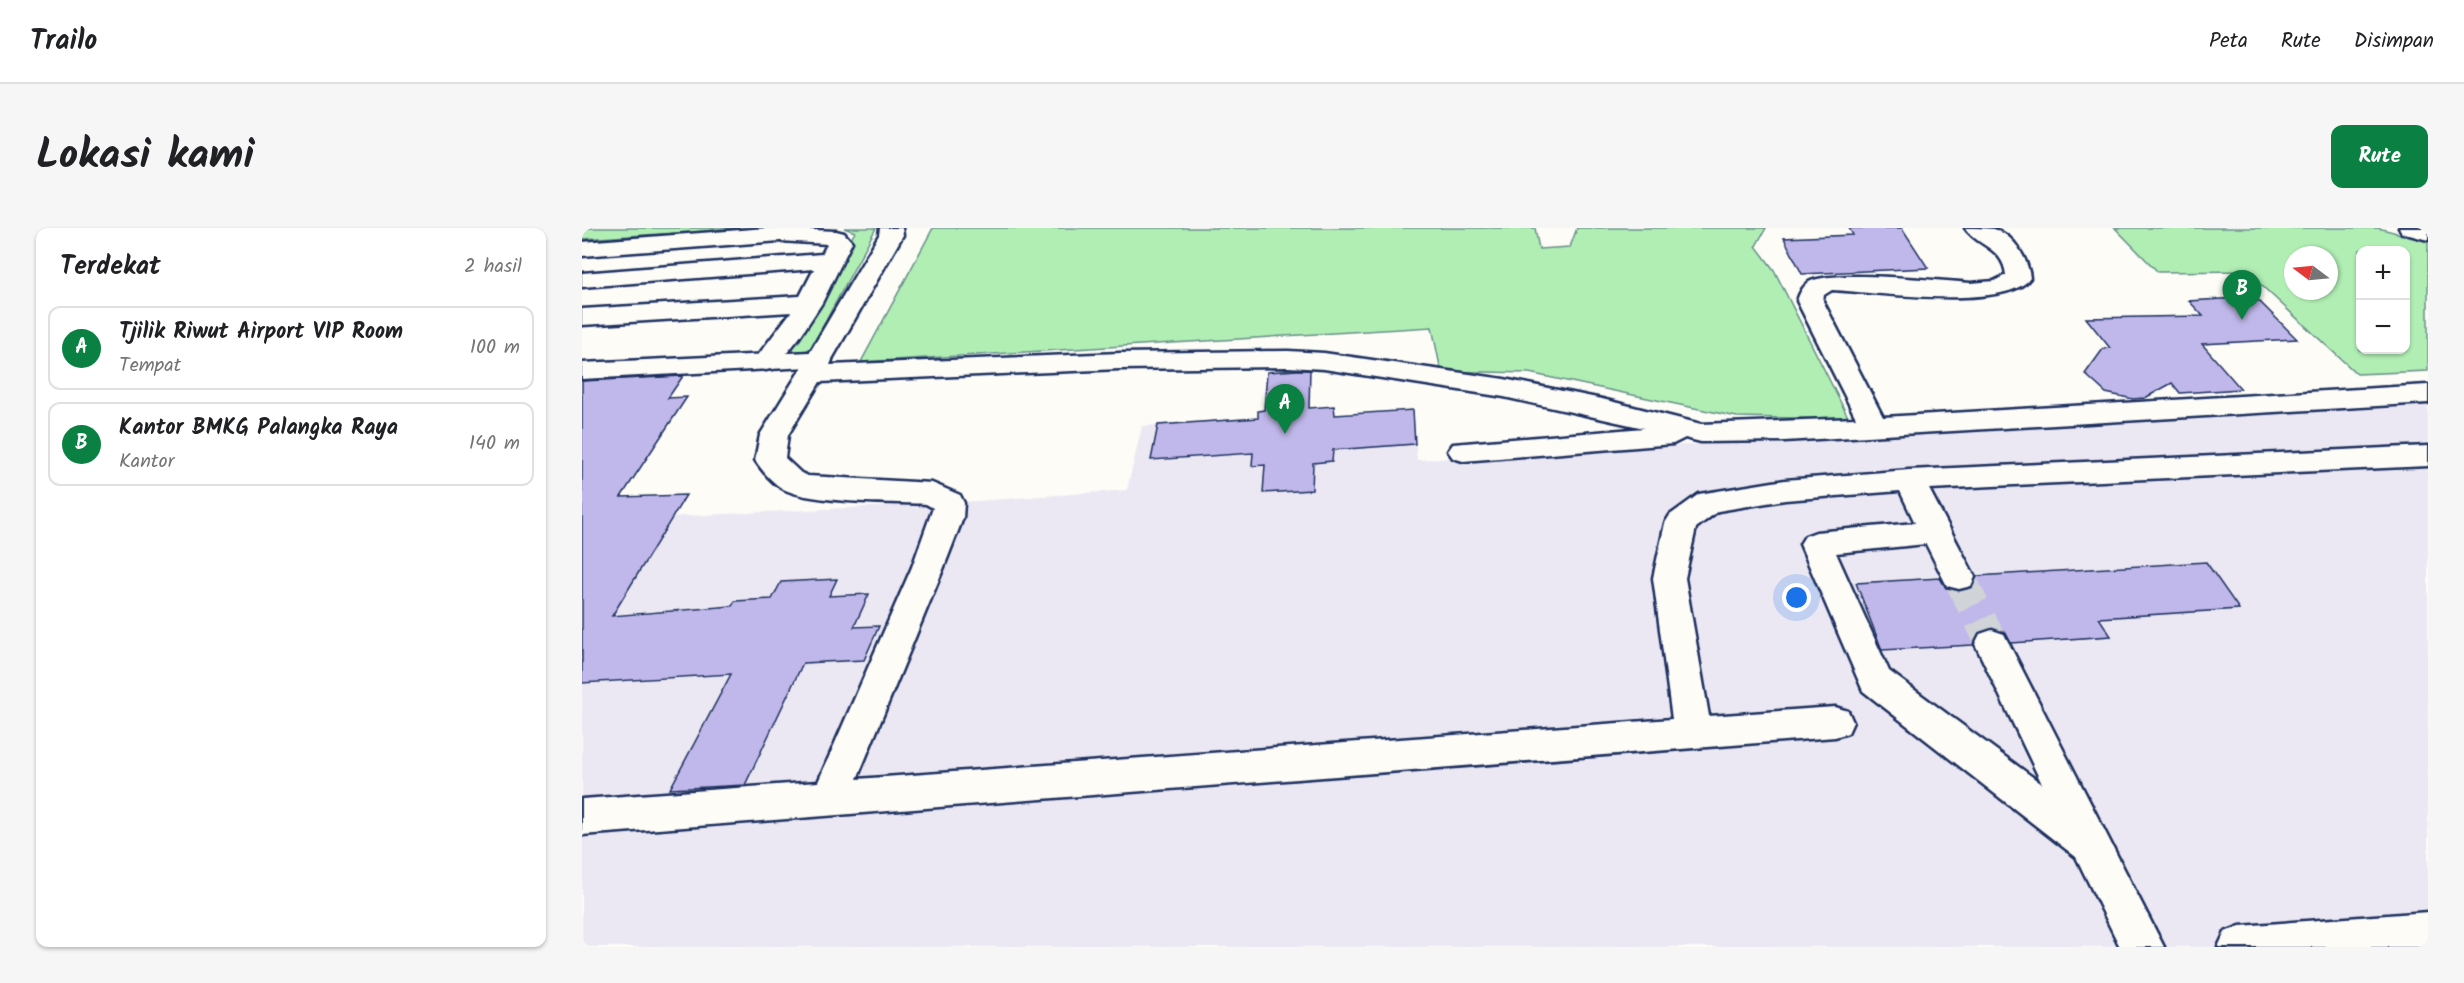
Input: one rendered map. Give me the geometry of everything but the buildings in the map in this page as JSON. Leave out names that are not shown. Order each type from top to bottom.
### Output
[{"type":"main road","points":[[830,798],[928,567],[946,518],[949,502],[932,494],[804,486],[777,469],[770,460],[774,435],[891,235],[891,228]]},
{"type":"main road","points":[[1875,426],[1810,301],[1811,293],[1817,286],[1831,283],[1971,290],[1990,290],[2009,285],[2018,278],[2018,267],[2012,256],[2003,244],[1976,228]]},
{"type":"main road","points":[[2410,228],[2428,233]]},
{"type":"main road","points":[[582,249],[768,234],[829,236],[840,242],[809,303],[790,333],[766,362]]},
{"type":"main road","points":[[582,280],[832,260]]},
{"type":"main road","points":[[582,317],[809,303]]},
{"type":"main road","points":[[582,371],[766,362],[815,367],[1300,359],[1504,388],[1602,408],[1701,433]]},
{"type":"main road","points":[[1463,451],[1701,433],[1875,426],[2428,394]]},
{"type":"main road","points":[[1693,733],[1669,578],[1681,523],[1710,502],[1785,490],[1910,480],[2428,456]]},
{"type":"main road","points":[[1910,480],[1959,577]]},
{"type":"main road","points":[[1936,532],[1816,544],[1876,681],[2091,844]]},
{"type":"main road","points":[[1992,644],[2142,947]]},
{"type":"main road","points":[[582,817],[1835,722]]},
{"type":"main road","points":[[2240,947],[2428,933]]},
{"type":"shaded area","points":[[1310,369],[1309,408],[1334,406],[1335,415],[1413,410],[1417,460],[1865,435],[2428,399],[2428,947],[582,947],[582,379],[686,373],[669,397],[687,397],[606,520],[949,503],[1127,490],[1142,426],[1257,418],[1258,411],[1264,410],[1267,372]]},
{"type":"green space","points":[[582,228],[755,228],[582,239]]},
{"type":"green space","points":[[844,228],[876,228],[811,348],[803,352],[795,352],[792,347],[855,232]]},
{"type":"green space","points":[[933,228],[1535,228],[1539,249],[1570,247],[1577,228],[1766,228],[1756,246],[1774,270],[1849,419],[1737,417],[1529,373],[1441,371],[1432,327],[861,362]]},
{"type":"green space","points":[[2115,228],[2378,228],[2428,241],[2428,371],[2357,374],[2246,271],[2158,272]]},
{"type":"tunnel","points":[[1959,577],[1992,644]]},
{"type":"place","name":"Kantor BMKG Palangka Raya","points":[[2242,320]]},
{"type":"place","name":"Tjilik Riwut Airport VIP Room","points":[[1285,434]]}]
